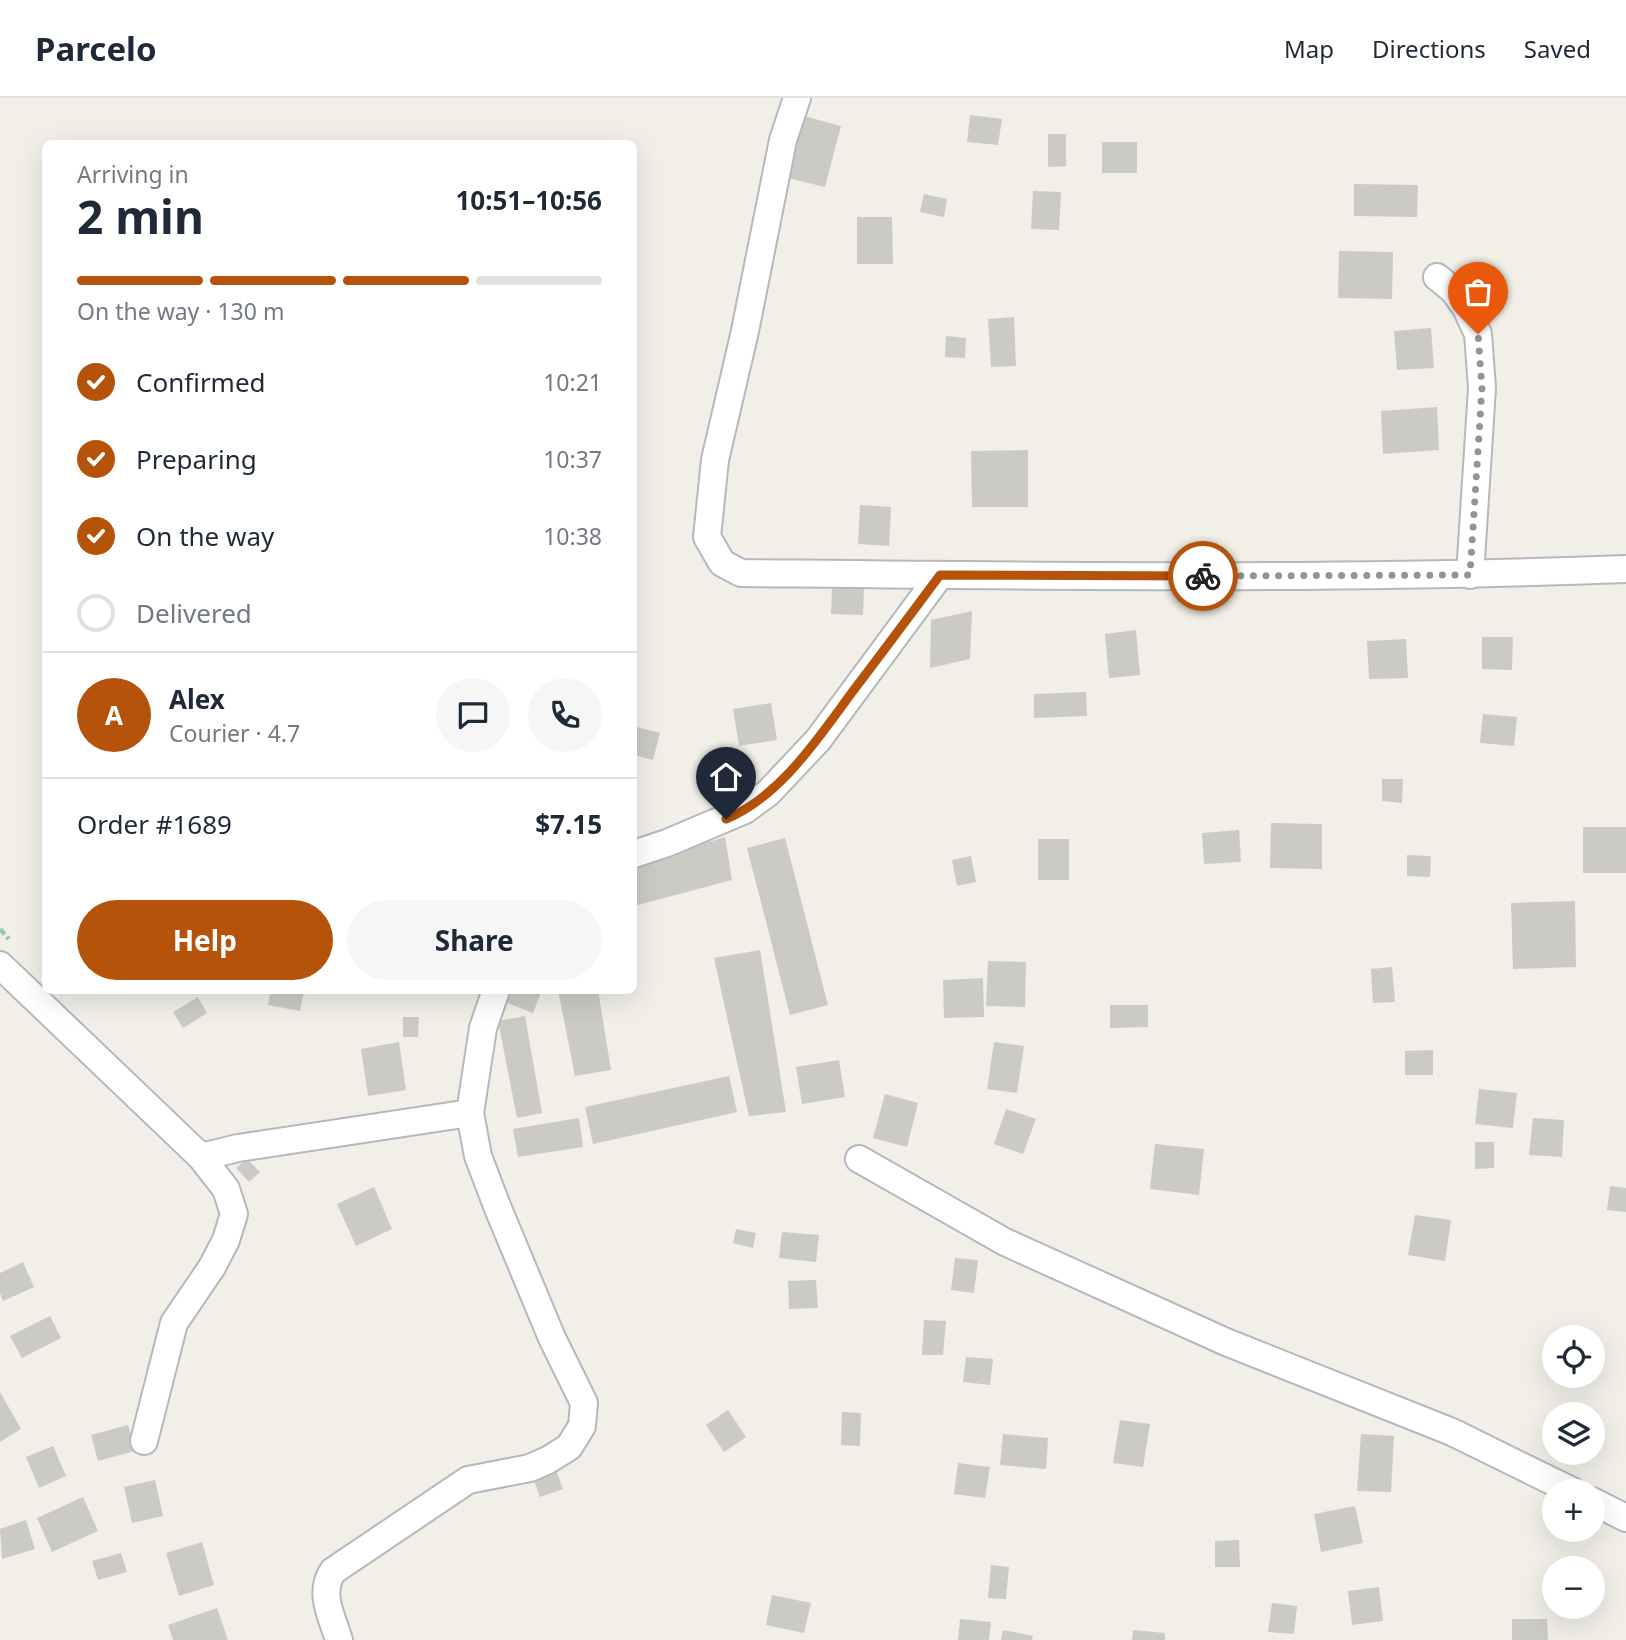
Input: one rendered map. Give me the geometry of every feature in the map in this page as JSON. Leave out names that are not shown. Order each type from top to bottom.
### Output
[{"type":"street","points":[[797,98],[783,139],[745,331],[715,460],[707,537],[722,563],[741,573],[940,575],[1470,575],[1626,569]]},
{"type":"street","points":[[1437,277],[1460,299],[1478,334],[1482,388],[1470,575]]},
{"type":"street","points":[[637,853],[745,810],[768,793],[818,740],[940,575]]},
{"type":"street","points":[[0,965],[201,1157],[226,1189],[234,1214],[226,1240],[212,1267],[174,1323],[144,1441]]},
{"type":"street","points":[[339,1640],[325,1592],[326,1581],[332,1571],[468,1480],[530,1468],[548,1460],[569,1447],[582,1426],[584,1403],[552,1338],[478,1156],[470,1113],[483,1028],[495,994]]},
{"type":"street","points":[[201,1157],[238,1148],[470,1113]]},
{"type":"street","points":[[859,1159],[1005,1242],[1226,1342],[1451,1432],[1547,1479]]},
{"type":"street","points":[[1605,1508],[1626,1518]]},
{"type":"building","points":[[970,115],[1002,119],[998,145],[967,142]]},
{"type":"building","points":[[804,116],[841,126],[825,187],[788,178]]},
{"type":"building","points":[[1048,134],[1066,134],[1066,166],[1048,167]]},
{"type":"building","points":[[1102,142],[1137,142],[1137,173],[1102,173]]},
{"type":"building","points":[[1354,184],[1418,185],[1417,217],[1354,216]]},
{"type":"building","points":[[1033,191],[1061,192],[1059,230],[1031,229]]},
{"type":"building","points":[[924,194],[947,199],[944,217],[920,212]]},
{"type":"building","points":[[857,217],[892,217],[893,264],[857,264]]},
{"type":"building","points":[[1339,251],[1393,252],[1392,299],[1338,298]]},
{"type":"building","points":[[1014,317],[1016,366],[991,367],[988,319]]},
{"type":"building","points":[[1431,328],[1434,368],[1397,370],[1394,331]]},
{"type":"building","points":[[946,336],[966,338],[965,358],[945,357]]},
{"type":"building","points":[[1437,407],[1439,450],[1383,454],[1381,411]]},
{"type":"building","points":[[1028,450],[1028,507],[972,507],[971,451]]},
{"type":"building","points":[[860,505],[891,507],[889,546],[858,544]]},
{"type":"building","points":[[832,588],[864,588],[863,615],[831,614]]},
{"type":"building","points":[[972,611],[970,659],[930,668],[931,620]]},
{"type":"building","points":[[1136,630],[1140,675],[1109,678],[1105,634]]},
{"type":"building","points":[[1482,637],[1513,637],[1512,670],[1482,669]]},
{"type":"building","points":[[1406,639],[1408,678],[1369,679],[1367,641]]},
{"type":"building","points":[[1086,692],[1087,716],[1034,718],[1034,694]]},
{"type":"building","points":[[771,703],[777,740],[739,746],[733,709]]},
{"type":"building","points":[[1483,714],[1517,717],[1514,746],[1480,743]]},
{"type":"building","points":[[637,727],[660,733],[653,760],[637,756]]},
{"type":"building","points":[[1382,779],[1403,779],[1402,803],[1382,801]]},
{"type":"building","points":[[1271,823],[1322,824],[1322,869],[1270,868]]},
{"type":"building","points":[[1583,827],[1626,827],[1626,873],[1583,873]]},
{"type":"building","points":[[1239,830],[1241,862],[1204,864],[1202,833]]},
{"type":"building","points":[[725,837],[732,880],[637,905],[637,863]]},
{"type":"building","points":[[785,838],[828,1005],[790,1015],[747,848]]},
{"type":"building","points":[[1038,839],[1069,839],[1069,880],[1038,880]]},
{"type":"building","points":[[1407,855],[1431,856],[1430,877],[1407,876]]},
{"type":"building","points":[[971,856],[976,882],[957,886],[952,860]]},
{"type":"building","points":[[1575,901],[1576,967],[1513,969],[1511,903]]},
{"type":"building","points":[[760,950],[786,1112],[749,1116],[714,958]]},
{"type":"building","points":[[988,961],[1026,962],[1025,1007],[986,1006]]},
{"type":"building","points":[[1392,967],[1395,1002],[1373,1003],[1371,969]]},
{"type":"building","points":[[983,978],[984,1017],[944,1018],[943,980]]},
{"type":"building","points":[[270,994],[303,994],[300,1011],[268,1005]]},
{"type":"building","points":[[508,994],[540,994],[533,1013],[505,1002]]},
{"type":"building","points":[[559,994],[599,994],[611,1070],[575,1076]]},
{"type":"building","points":[[198,997],[207,1013],[183,1028],[173,1012]]},
{"type":"building","points":[[1110,1005],[1148,1005],[1148,1027],[1110,1028]]},
{"type":"building","points":[[525,1016],[542,1113],[517,1118],[498,1021]]},
{"type":"building","points":[[403,1017],[419,1017],[418,1037],[403,1037]]},
{"type":"building","points":[[399,1042],[406,1090],[368,1096],[361,1049]]},
{"type":"building","points":[[994,1042],[1024,1046],[1017,1093],[987,1089]]},
{"type":"building","points":[[1433,1050],[1433,1075],[1405,1075],[1405,1051]]},
{"type":"building","points":[[839,1060],[845,1097],[802,1104],[796,1067]]},
{"type":"building","points":[[729,1076],[737,1112],[593,1144],[585,1107]]},
{"type":"building","points":[[1479,1089],[1517,1093],[1513,1128],[1475,1124]]},
{"type":"building","points":[[885,1094],[918,1103],[907,1147],[873,1138]]},
{"type":"building","points":[[1006,1109],[1036,1119],[1023,1154],[994,1144]]},
{"type":"building","points":[[579,1118],[583,1147],[518,1157],[513,1129]]},
{"type":"building","points":[[1533,1118],[1564,1120],[1562,1157],[1529,1155]]},
{"type":"building","points":[[1475,1142],[1494,1142],[1494,1168],[1475,1169]]},
{"type":"building","points":[[1155,1144],[1204,1149],[1199,1195],[1150,1189]]},
{"type":"building","points":[[247,1159],[260,1172],[249,1182],[236,1168]]},
{"type":"building","points":[[1610,1186],[1626,1188],[1626,1212],[1607,1210]]},
{"type":"building","points":[[374,1187],[392,1229],[356,1246],[337,1204]]},
{"type":"building","points":[[1415,1215],[1451,1220],[1445,1261],[1408,1255]]},
{"type":"building","points":[[736,1229],[756,1233],[753,1248],[733,1243]]},
{"type":"building","points":[[782,1232],[819,1235],[816,1262],[779,1258]]},
{"type":"building","points":[[955,1258],[978,1260],[974,1293],[951,1290]]},
{"type":"building","points":[[23,1262],[34,1287],[3,1301],[0,1293],[0,1273]]},
{"type":"building","points":[[816,1280],[818,1308],[789,1309],[788,1281]]},
{"type":"building","points":[[50,1316],[61,1338],[22,1358],[10,1336]]},
{"type":"building","points":[[924,1320],[946,1321],[943,1355],[922,1355]]},
{"type":"building","points":[[966,1357],[993,1359],[990,1385],[963,1382]]},
{"type":"building","points":[[0,1392],[21,1429],[0,1442]]},
{"type":"building","points":[[728,1410],[746,1437],[724,1452],[706,1425]]},
{"type":"building","points":[[842,1412],[861,1413],[860,1446],[841,1445]]},
{"type":"building","points":[[1120,1420],[1150,1424],[1143,1467],[1113,1463]]},
{"type":"building","points":[[128,1425],[135,1451],[98,1461],[91,1435]]},
{"type":"building","points":[[1003,1434],[1048,1438],[1046,1469],[1000,1465]]},
{"type":"building","points":[[1361,1434],[1394,1436],[1391,1492],[1357,1491]]},
{"type":"building","points":[[53,1446],[66,1476],[39,1488],[26,1457]]},
{"type":"building","points":[[958,1463],[990,1467],[985,1498],[954,1494]]},
{"type":"building","points":[[555,1467],[563,1489],[540,1497],[532,1475]]},
{"type":"building","points":[[155,1480],[163,1516],[132,1523],[124,1487]]},
{"type":"building","points":[[83,1497],[98,1531],[52,1552],[37,1518]]},
{"type":"building","points":[[1355,1506],[1363,1543],[1321,1552],[1314,1514]]},
{"type":"building","points":[[26,1520],[35,1549],[2,1559],[0,1529]]},
{"type":"building","points":[[1239,1540],[1240,1567],[1215,1567],[1215,1541]]},
{"type":"building","points":[[202,1542],[214,1585],[179,1596],[166,1553]]},
{"type":"building","points":[[121,1553],[127,1572],[98,1580],[92,1561]]},
{"type":"building","points":[[991,1565],[1009,1567],[1006,1599],[988,1598]]},
{"type":"building","points":[[1379,1587],[1383,1621],[1352,1625],[1348,1591]]},
{"type":"building","points":[[772,1595],[811,1603],[804,1633],[766,1625]]},
{"type":"building","points":[[1272,1603],[1297,1606],[1294,1634],[1268,1632]]},
{"type":"building","points":[[217,1608],[228,1640],[173,1640],[168,1625]]},
{"type":"building","points":[[960,1619],[991,1622],[989,1640],[958,1640]]},
{"type":"building","points":[[1512,1619],[1547,1619],[1548,1640],[1512,1640]]},
{"type":"building","points":[[1003,1630],[1033,1636],[1032,1640],[1001,1640]]},
{"type":"building","points":[[1133,1630],[1165,1633],[1165,1640],[1132,1640]]},
{"type":"way so far","points":[[1203,576],[1470,575],[1482,388],[1478,334]]},
{"type":"route","points":[[726,819],[745,810],[768,793],[818,740],[940,575],[1203,576]]}]
